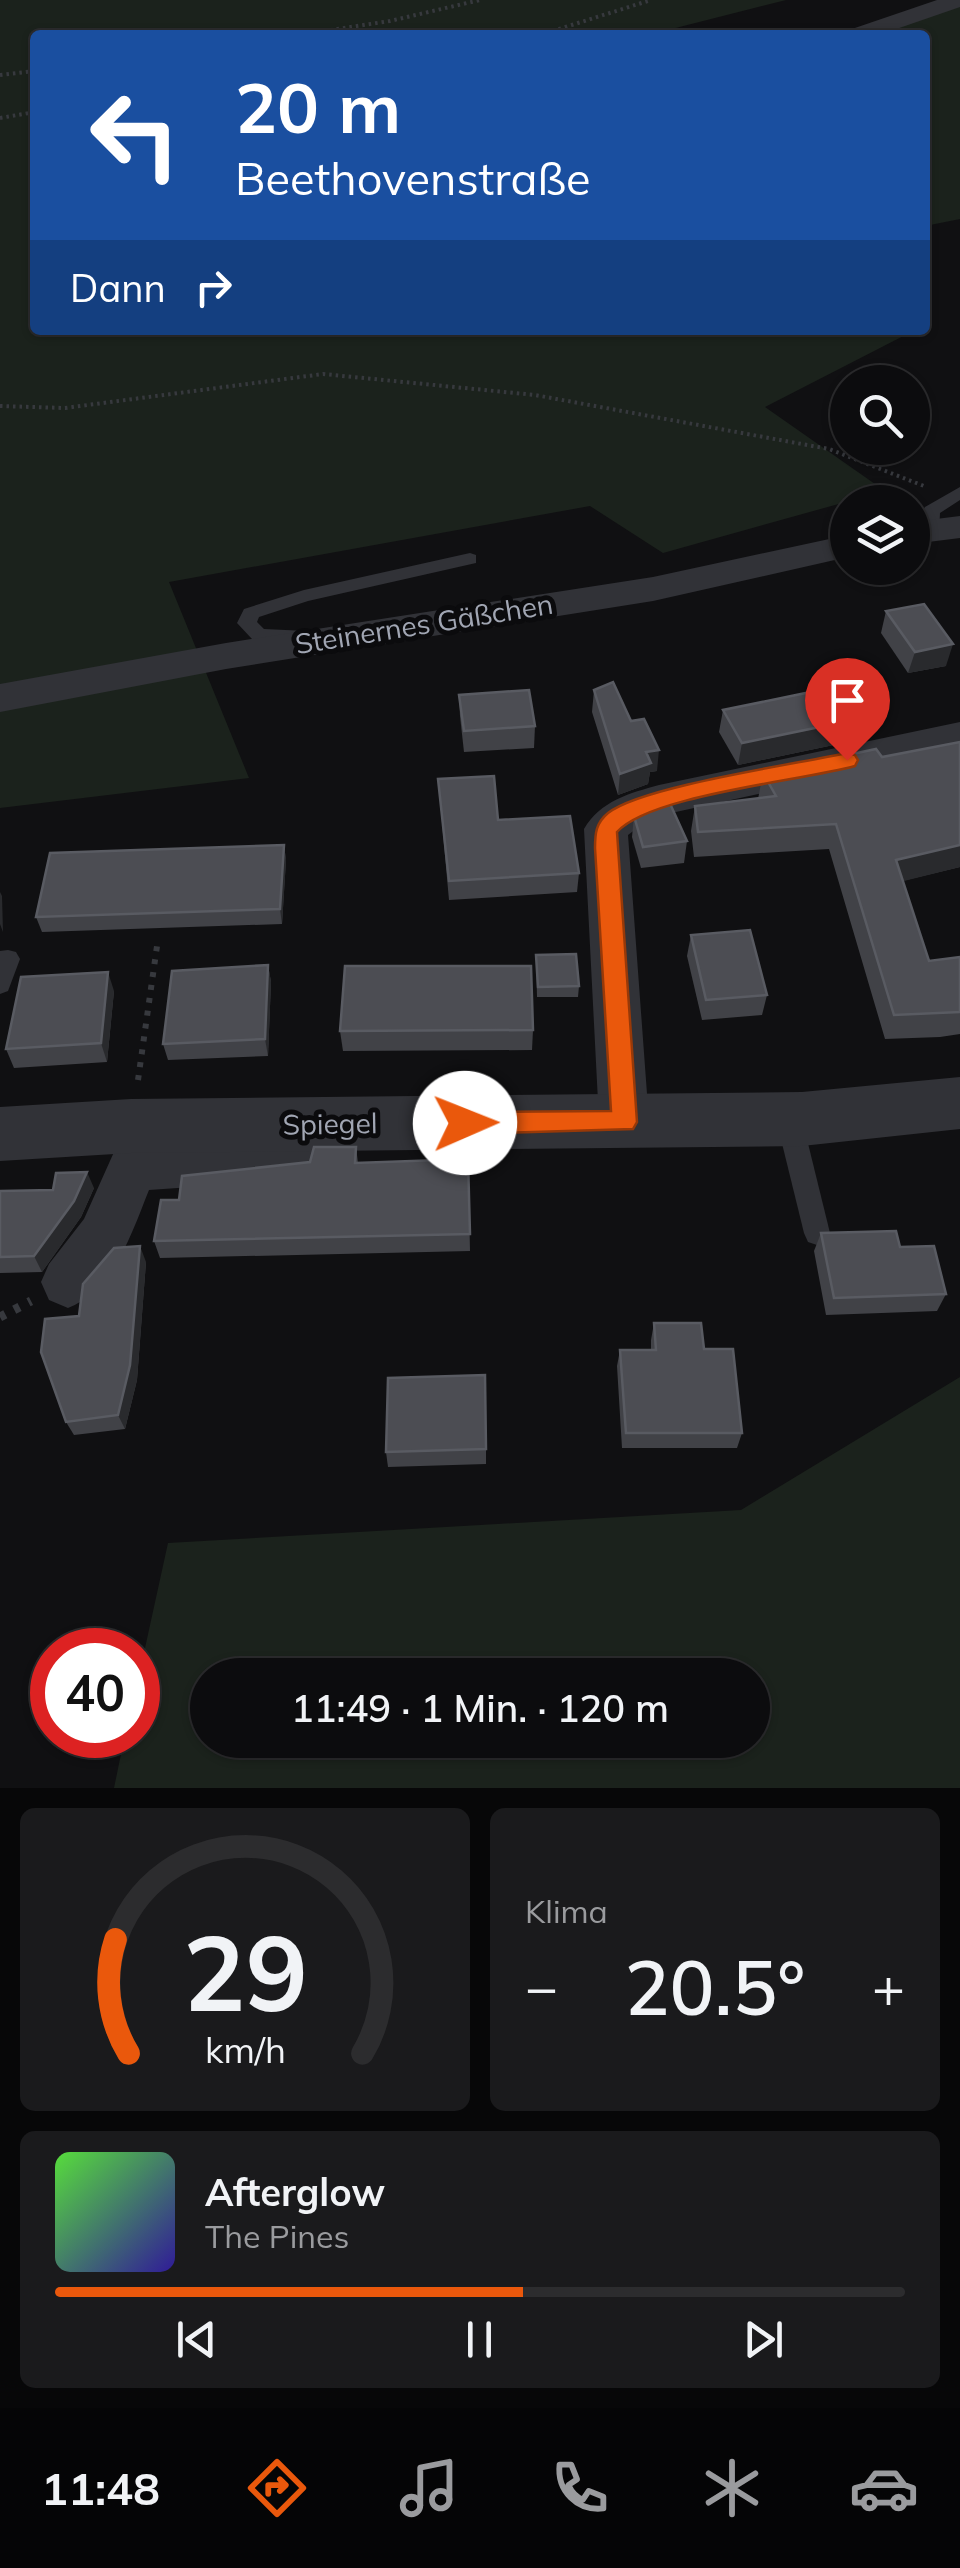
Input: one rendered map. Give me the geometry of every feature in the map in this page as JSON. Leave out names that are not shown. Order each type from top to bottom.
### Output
[{"type":"street","points":[[872,30],[959,0]]},
{"type":"street","name":"Steinernes Gäßchen","points":[[0,698],[330,639],[653,589],[830,550]]},
{"type":"street","points":[[624,1122],[606,830],[634,808],[659,800],[960,736]]},
{"type":"street","name":"Spiegel","points":[[0,1134],[131,1126],[788,1119],[960,1102]]},
{"type":"street","points":[[68,1282],[104,1235],[132,1168],[290,1157],[306,1125]]},
{"type":"lane","points":[[330,639],[259,634],[246,623],[251,614],[304,596],[470,558]]},
{"type":"lane","points":[[0,960],[8,959],[0,984]]},
{"type":"lane","points":[[788,1119],[817,1233]]},
{"type":"path","points":[[331,30],[480,0]]},
{"type":"path","points":[[556,30],[651,0]]},
{"type":"path","points":[[0,75],[30,72]]},
{"type":"path","points":[[0,118],[30,113]]},
{"type":"path","points":[[0,406],[65,408],[323,374],[535,395],[828,449],[943,515]]},
{"type":"path","points":[[131,1126],[158,940]]},
{"type":"shaded area","points":[[0,0],[786,0],[668,30],[30,30],[30,335],[905,335],[847,365],[830,365],[830,374],[765,407],[830,452],[830,465],[848,465],[876,485],[830,485],[830,506],[663,553],[590,506],[169,582],[249,778],[0,808]]},
{"type":"shaded area","points":[[960,0],[960,219],[930,225],[930,30],[872,30]]},
{"type":"shaded area","points":[[960,1377],[960,1788],[114,1788],[120,1758],[160,1758],[160,1628],[149,1628],[168,1543],[741,1510]]},
{"type":"building","points":[[924,604],[953,644],[915,652],[886,611]]},
{"type":"building","points":[[613,682],[631,721],[644,719],[659,750],[646,752],[651,763],[620,774],[594,690]]},
{"type":"building","points":[[529,690],[535,726],[464,731],[459,695]]},
{"type":"building","points":[[806,693],[817,710],[843,704],[854,720],[742,743],[723,710]]},
{"type":"building","points":[[960,742],[960,845],[896,860],[929,961],[960,957],[960,1012],[894,1015],[836,824],[698,832],[695,806],[776,796],[763,773],[876,749],[882,757]]},
{"type":"building","points":[[494,776],[498,820],[570,816],[579,873],[449,881],[438,779]]},
{"type":"building","points":[[667,797],[687,841],[643,847],[634,816],[654,801]]},
{"type":"building","points":[[284,845],[280,909],[36,917],[50,853]]},
{"type":"building","points":[[750,930],[767,995],[706,1000],[691,935]]},
{"type":"building","points":[[576,954],[579,986],[538,987],[536,955]]},
{"type":"building","points":[[268,965],[265,1039],[163,1044],[172,971]]},
{"type":"building","points":[[345,966],[531,966],[533,1030],[340,1031]]},
{"type":"building","points":[[108,972],[101,1043],[6,1049],[21,977]]},
{"type":"building","points":[[314,1147],[356,1147],[355,1163],[468,1159],[470,1234],[154,1241],[161,1200],[179,1200],[182,1176],[310,1162]]},
{"type":"building","points":[[87,1172],[74,1201],[34,1256],[0,1257],[0,1191],[53,1190],[56,1173]]},
{"type":"building","points":[[896,1231],[900,1247],[934,1246],[946,1294],[834,1298],[821,1233]]},
{"type":"building","points":[[140,1246],[130,1365],[118,1415],[66,1422],[41,1352],[45,1319],[79,1316],[83,1284],[114,1248]]},
{"type":"building","points":[[654,1323],[701,1323],[704,1349],[733,1349],[742,1433],[626,1433],[620,1350],[656,1350]]},
{"type":"building","points":[[485,1375],[486,1449],[386,1452],[388,1378]]},
{"type":"route","points":[[465,1123],[624,1122],[606,848],[606,830],[618,817],[659,800],[847,760]]}]
